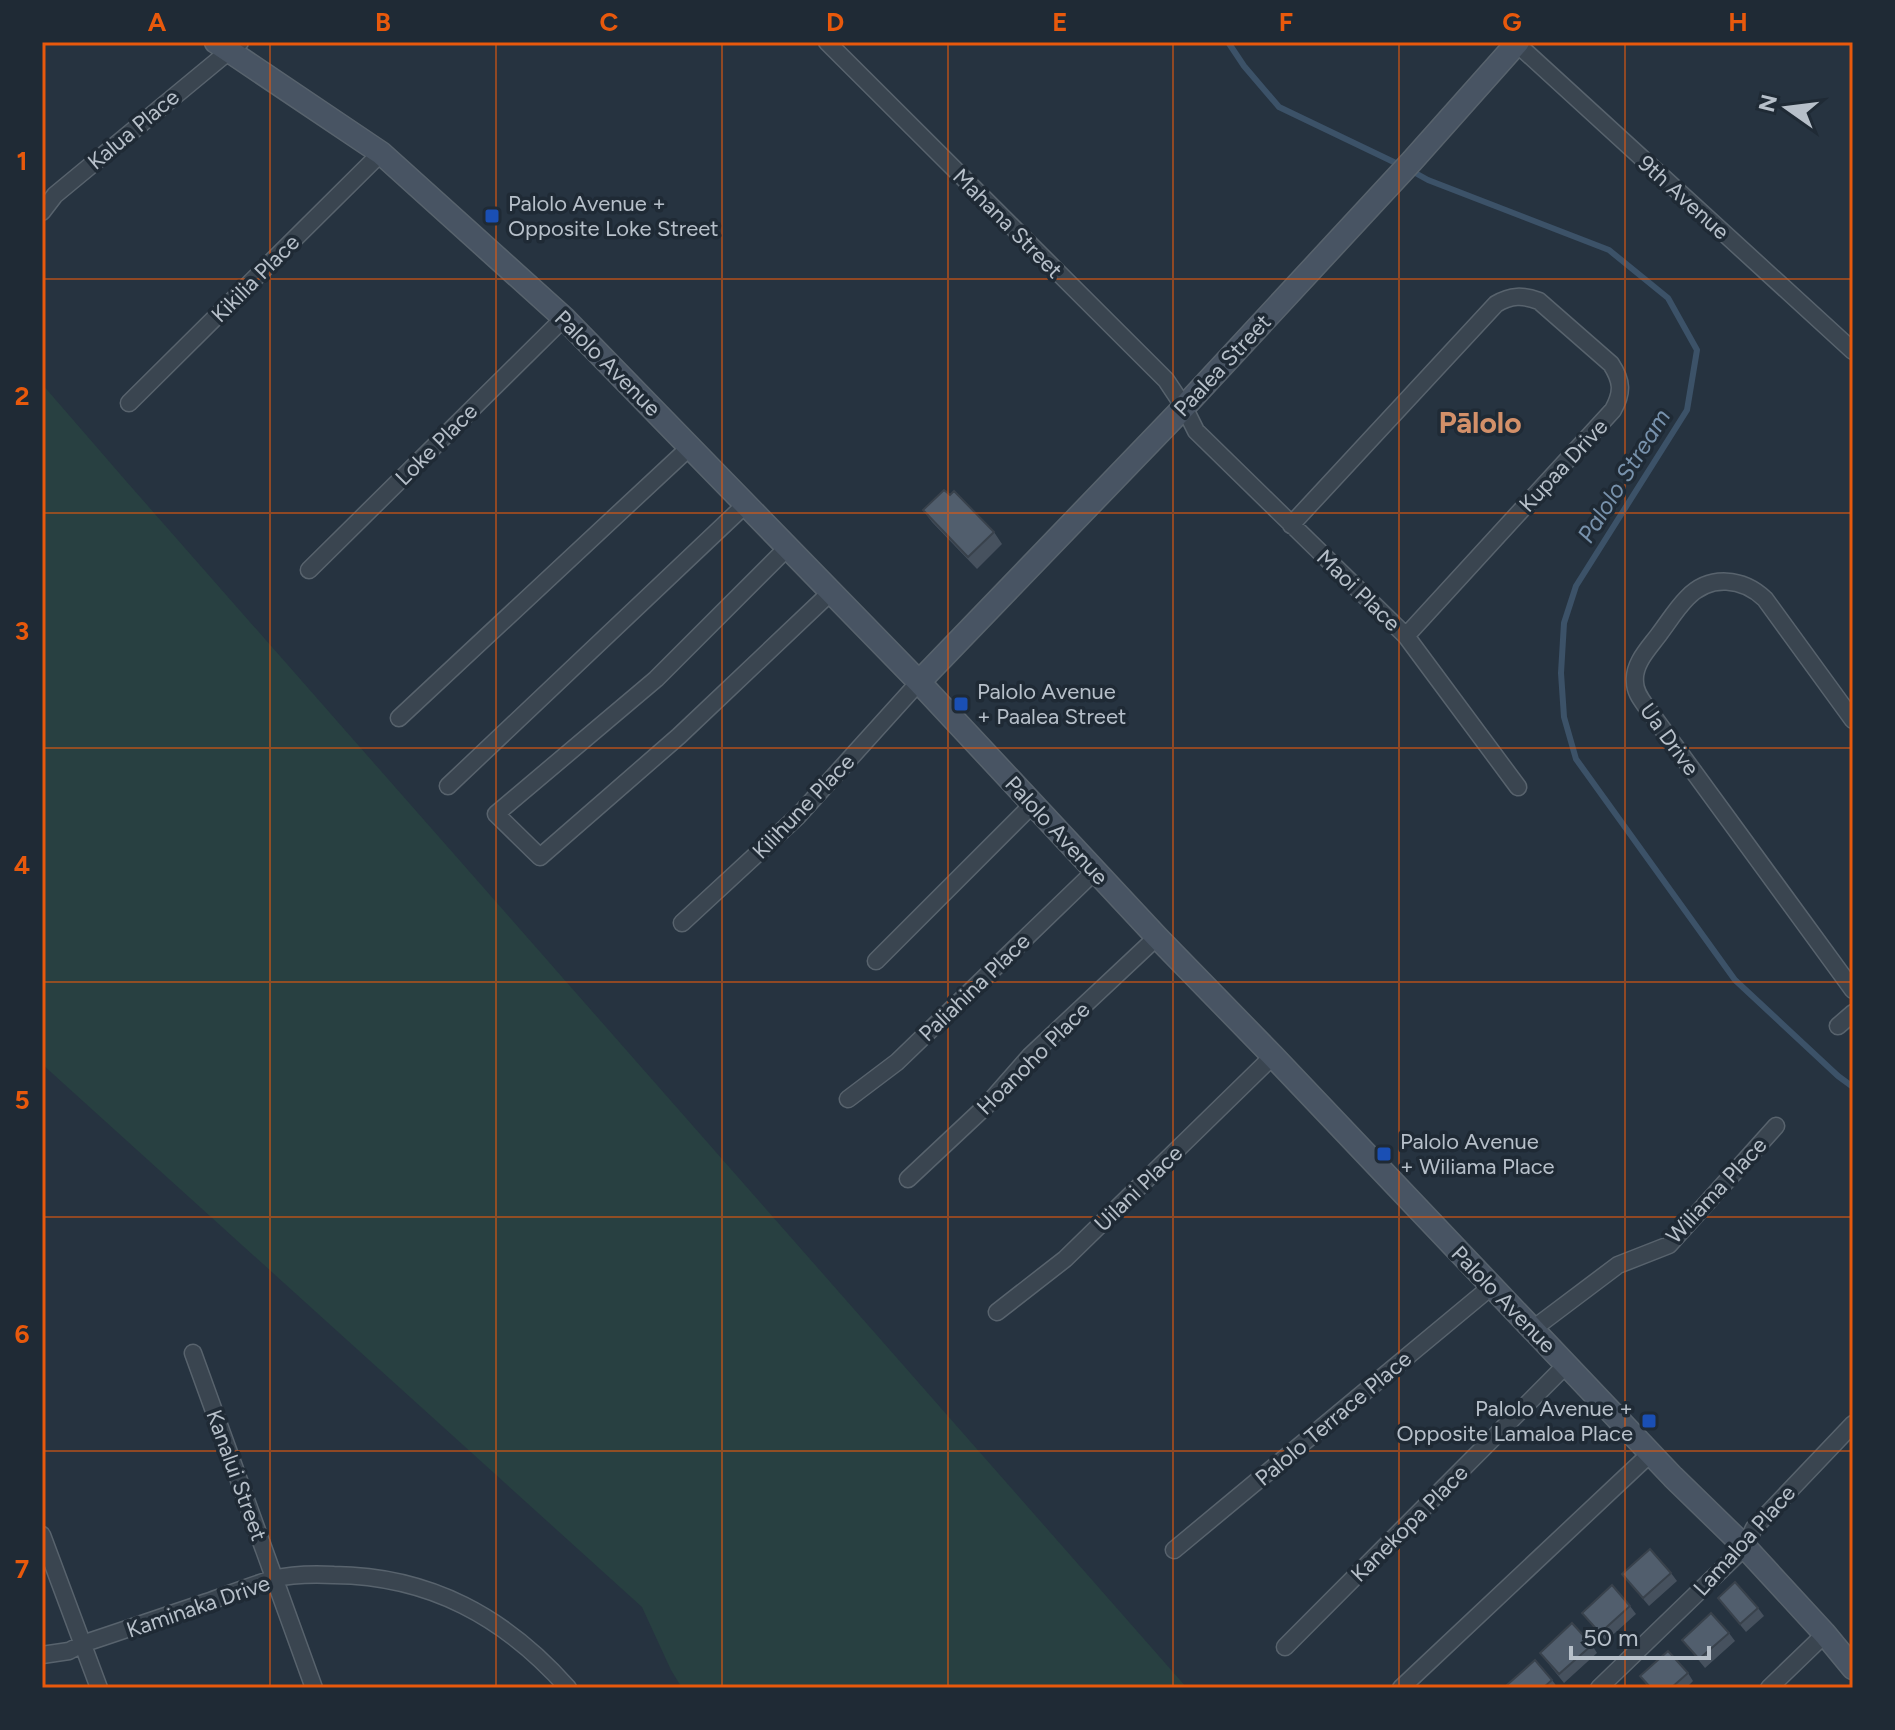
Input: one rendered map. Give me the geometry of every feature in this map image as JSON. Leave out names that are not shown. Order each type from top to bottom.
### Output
[{"type":"street","name":"Mahana Street","points":[[827,42],[1166,380],[1184,407]]},
{"type":"street","name":"Paalea Street","points":[[919,682],[1184,407],[1517,43]]},
{"type":"street","name":"9th Avenue","points":[[1517,43],[1853,351]]},
{"type":"street","name":"Palolo Avenue","points":[[228,45],[381,153],[564,318],[919,682],[1157,937],[1651,1453],[1745,1547],[1853,1668]]},
{"type":"street","name":"Kalua Place","points":[[42,212],[55,195],[228,45]]},
{"type":"street","name":"Kikilia Place","points":[[129,403],[381,153]]},
{"type":"street","name":"Kupaa Drive","points":[[1291,525],[1496,304],[1505,299],[1518,296],[1539,301],[1611,364],[1620,387],[1620,399],[1613,410],[1406,636]]},
{"type":"street","name":"Loke Place","points":[[309,570],[564,318]]},
{"type":"street","name":"Maoi Place","points":[[1184,407],[1196,431],[1406,636],[1518,787]]},
{"type":"street","points":[[399,718],[691,446]]},
{"type":"street","points":[[448,786],[746,504]]},
{"type":"street","points":[[787,548],[656,679],[496,814],[540,857],[679,736],[831,592]]},
{"type":"street","name":"Ua Drive","points":[[1853,720],[1765,599],[1755,589],[1737,582],[1713,583],[1687,597],[1637,667],[1635,681],[1645,705],[1853,990]]},
{"type":"street","name":"Kilihune Place","points":[[682,923],[798,816],[919,682]]},
{"type":"street","points":[[876,961],[1033,804]]},
{"type":"street","name":"Paliahina Place","points":[[848,1099],[897,1062],[1095,871]]},
{"type":"street","name":"Hoanoho Place","points":[[908,1179],[987,1105],[1030,1056],[1157,937]]},
{"type":"street","points":[[1838,1026],[1853,1013]]},
{"type":"street","name":"Uilani Place","points":[[997,1312],[1065,1259],[1273,1056]]},
{"type":"street","name":"Wiliama Place","points":[[1533,1329],[1618,1265],[1669,1245],[1776,1126]]},
{"type":"street","name":"Palolo Terrace Place","points":[[1174,1550],[1492,1286]]},
{"type":"street","name":"Kanalui Street","points":[[193,1353],[314,1688]]},
{"type":"street","name":"Kanekopa Place","points":[[1285,1647],[1567,1364]]},
{"type":"street","name":"Lamaloa Place","points":[[1599,1688],[1745,1547],[1754,1528],[1853,1424]]},
{"type":"street","points":[[1401,1688],[1651,1453]]},
{"type":"street","points":[[42,1535],[99,1688]]},
{"type":"street","name":"Kaminaka Drive","points":[[42,1655],[69,1651],[274,1579],[312,1574],[355,1575],[398,1581],[439,1594],[478,1612],[514,1636],[547,1664],[568,1688]]},
{"type":"street","points":[[1769,1688],[1825,1634]]},
{"type":"green space","points":[[42,384],[1187,1688],[682,1688],[642,1607],[42,1064]]},
{"type":"building","points":[[944,490],[950,495],[954,491],[994,532],[968,557],[923,510]]},
{"type":"building","points":[[1650,1549],[1671,1573],[1643,1598],[1622,1574]]},
{"type":"building","points":[[1735,1582],[1758,1608],[1740,1624],[1718,1598]]},
{"type":"building","points":[[1612,1585],[1630,1606],[1600,1633],[1582,1613]]},
{"type":"building","points":[[1711,1613],[1729,1633],[1699,1659],[1682,1640]]},
{"type":"building","points":[[1572,1623],[1592,1645],[1559,1674],[1540,1653]]},
{"type":"building","points":[[1668,1651],[1688,1673],[1671,1688],[1651,1688],[1640,1676]]},
{"type":"building","points":[[1535,1660],[1552,1680],[1543,1688],[1509,1688],[1507,1685]]},
{"type":"waterway","name":"Palolo Stream","points":[[1228,42],[1279,107],[1400,165]]},
{"type":"waterway","name":"Palolo Stream","points":[[1410,170],[1428,180],[1609,250],[1668,298],[1697,350],[1687,410],[1576,586],[1564,623],[1561,673],[1564,717],[1576,759],[1735,980],[1853,1087]]},
{"type":"place","name":"Palolo Avenue + Opposite Loke Street","points":[[492,216]]},
{"type":"place","name":"Palolo Avenue + Paalea Street","points":[[961,704]]},
{"type":"place","name":"Palolo Avenue + Wiliama Place","points":[[1384,1154]]},
{"type":"place","name":"Palolo Avenue + Opposite Lamaloa Place","points":[[1649,1421]]},
{"type":"district","name":"Pālolo","points":[[1480,423]]}]
